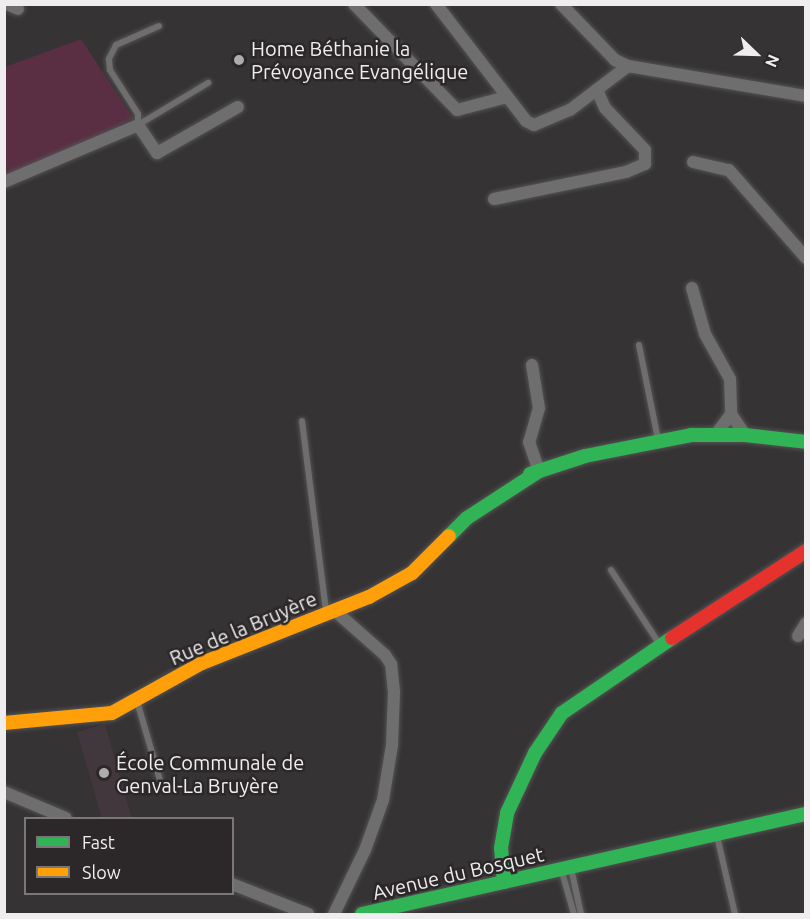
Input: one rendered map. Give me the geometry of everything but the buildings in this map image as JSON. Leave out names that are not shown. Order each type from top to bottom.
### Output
[{"type":"street","points":[[354,4],[457,110],[507,97]]},
{"type":"street","points":[[436,4],[507,97],[534,125],[553,119],[598,92],[628,66]]},
{"type":"street","points":[[561,4],[615,60],[628,66],[806,96]]},
{"type":"street","points":[[494,198],[626,172],[645,164],[645,150],[605,108],[598,92]]},
{"type":"street","points":[[4,182],[138,125],[158,153],[238,107]]},
{"type":"street","points":[[693,162],[729,170],[806,258]]},
{"type":"street","points":[[692,288],[705,334],[730,379],[731,414],[745,435]]},
{"type":"street","points":[[532,365],[540,408],[529,442],[539,471]]},
{"type":"street","points":[[716,434],[731,414]]},
{"type":"street","name":"Rue de la Bruyère","points":[[4,723],[96,716],[137,701],[202,663],[330,611],[405,569],[473,504],[539,471],[659,441],[716,434],[806,442]]},
{"type":"street","points":[[504,882],[501,848],[507,813],[552,724],[594,688],[806,551]]},
{"type":"street","points":[[327,915],[334,914],[365,850],[383,800],[392,746],[394,701],[391,664],[330,611]]},
{"type":"street","points":[[798,636],[806,623]]},
{"type":"street","points":[[4,792],[61,817]]},
{"type":"street","name":"Avenue du Bosquet","points":[[362,915],[806,814]]},
{"type":"street","points":[[234,885],[308,915]]},
{"type":"lane","points":[[138,125],[138,114],[110,70],[109,59],[116,45],[159,26]]},
{"type":"lane","points":[[138,125],[208,83]]},
{"type":"lane","points":[[639,345],[659,441]]},
{"type":"lane","points":[[302,421],[330,611]]},
{"type":"lane","points":[[611,570],[660,646]]},
{"type":"lane","points":[[137,701],[160,780]]},
{"type":"lane","points":[[717,834],[735,915]]},
{"type":"lane","name":"Avenue du Bosquet","points":[[566,868],[574,915]]},
{"type":"lane","name":"Avenue du Bosquet","points":[[566,868],[581,915]]},
{"type":"shaded area","points":[[81,39],[133,118],[77,147],[5,175],[5,67]]},
{"type":"shaded area","name":"École Communale de Genval-La Bruyère","points":[[105,724],[132,817],[101,817],[77,732]]},
{"type":"traffic: fast","points":[[530,474],[585,456],[691,435],[745,435],[806,442]]},
{"type":"traffic: fast","points":[[449,536],[467,518],[539,471]]},
{"type":"traffic: fast","points":[[504,882],[501,848],[507,813],[535,753],[562,713],[672,638]]},
{"type":"traffic: fast","points":[[362,914],[806,814]]},
{"type":"traffic: slow","points":[[4,723],[112,713],[202,663],[369,597],[412,573],[449,536]]},
{"type":"traffic: jam","points":[[672,638],[806,551]]},
{"type":"place","name":"Home Béthanie la Prévoyance Evangélique","points":[[239,60]]},
{"type":"place","name":"École Communale de Genval-La Bruyère","points":[[104,773]]}]
